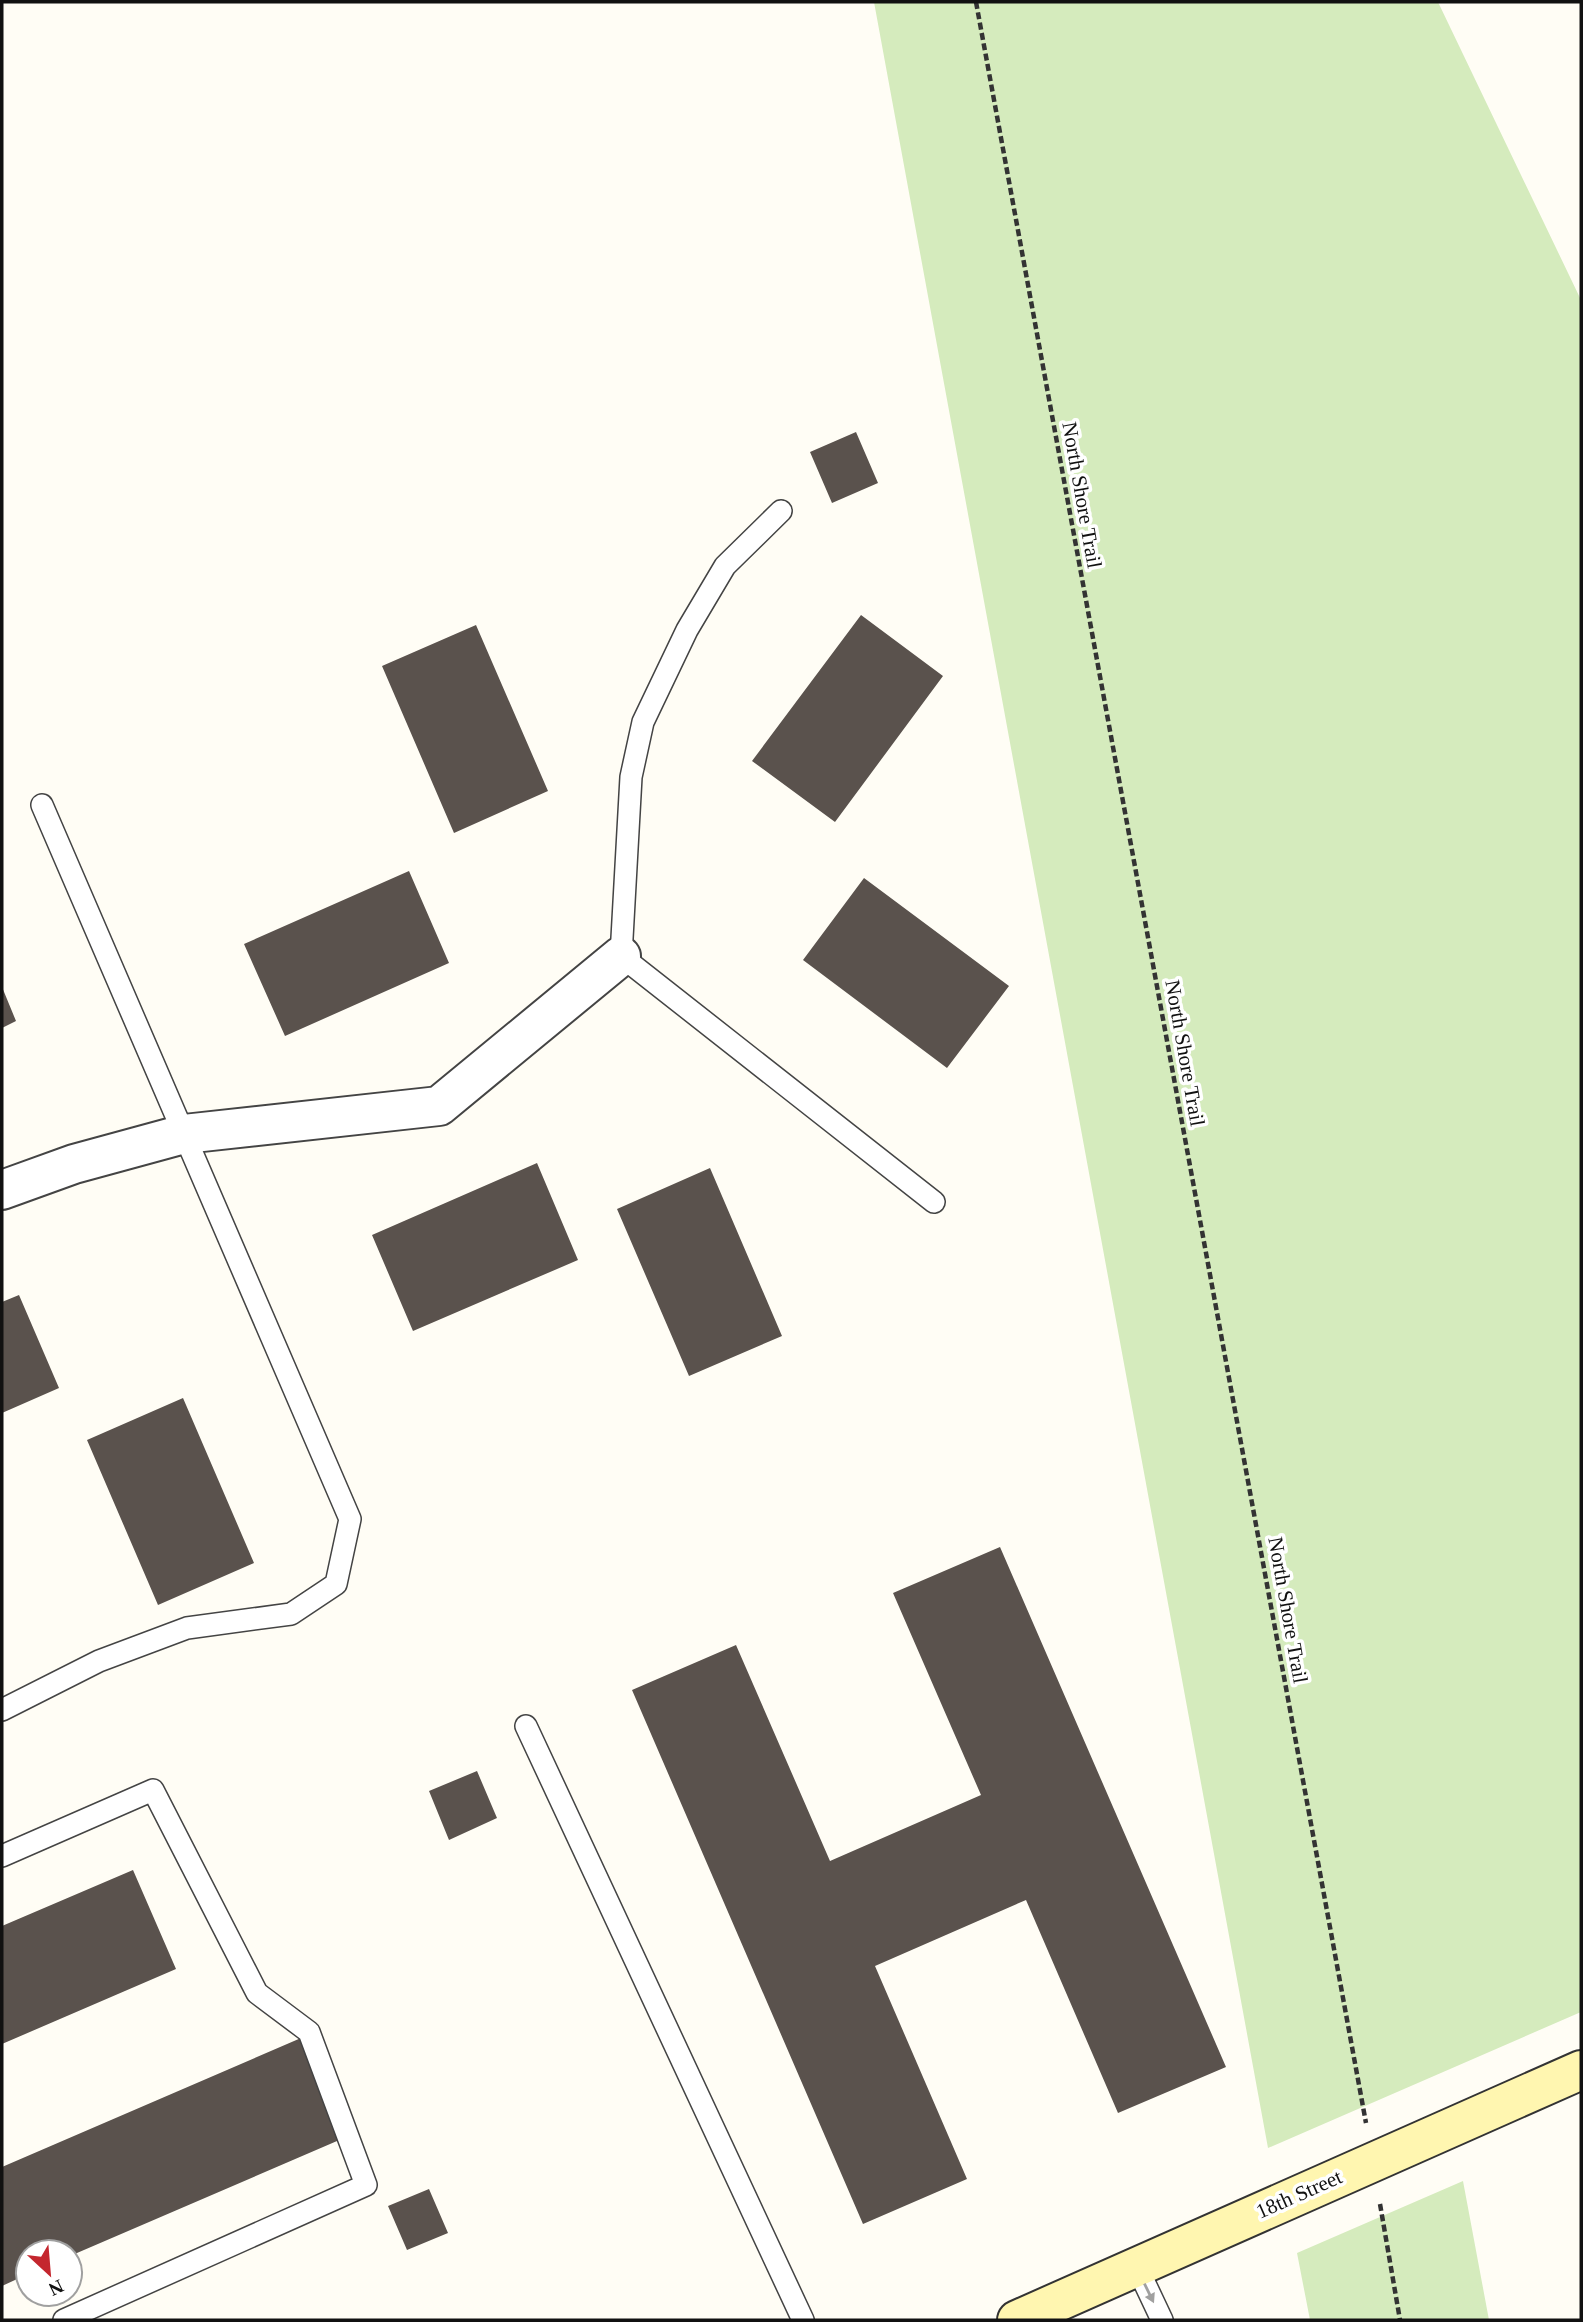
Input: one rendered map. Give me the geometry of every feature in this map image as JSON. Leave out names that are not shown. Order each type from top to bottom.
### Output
[{"type":"street","points":[[2,1190],[74,1164],[184,1134],[439,1106],[621,957]]},
{"type":"street","name":"18th Street","points":[[1017,2320],[1581,2070]]},
{"type":"lane","points":[[781,510],[725,566],[687,630],[643,722],[631,777],[621,957],[934,1202]]},
{"type":"lane","points":[[2,1710],[99,1661],[187,1628],[291,1614],[337,1584],[350,1519],[42,805]]},
{"type":"lane","points":[[526,1726],[803,2320]]},
{"type":"lane","points":[[2,1856],[153,1790],[257,1993],[309,2032],[366,2185],[64,2320]]},
{"type":"lane","points":[[1137,2267],[1162,2320]]},
{"type":"path","name":"North Shore Trail","points":[[976,2],[1364,2109]]},
{"type":"path","points":[[1383,2221],[1400,2320]]},
{"type":"green space","points":[[874,2],[1438,2],[1581,300],[1581,2012],[1268,2148]]},
{"type":"green space","points":[[1463,2181],[1489,2320],[1310,2320],[1297,2253]]},
{"type":"building","points":[[856,432],[878,483],[832,503],[810,452]]},
{"type":"building","points":[[861,615],[943,676],[835,822],[752,761]]},
{"type":"building","points":[[476,625],[548,791],[454,833],[382,666]]},
{"type":"building","points":[[409,871],[449,963],[285,1036],[244,944]]},
{"type":"building","points":[[864,878],[1009,986],[947,1068],[803,960]]},
{"type":"building","points":[[2,987],[16,1021],[2,1028]]},
{"type":"building","points":[[537,1163],[578,1260],[413,1331],[372,1235]]},
{"type":"building","points":[[710,1168],[782,1336],[689,1376],[617,1209]]},
{"type":"building","points":[[19,1295],[59,1388],[2,1413],[2,1302]]},
{"type":"building","points":[[183,1398],[254,1563],[158,1605],[87,1440]]},
{"type":"building","points":[[1000,1547],[1226,2067],[1118,2113],[1026,1900],[875,1966],[967,2179],[863,2224],[632,1690],[736,1645],[830,1861],[981,1795],[893,1593]]},
{"type":"building","points":[[477,1771],[497,1818],[449,1840],[429,1791]]},
{"type":"building","points":[[133,1870],[176,1969],[2,2044],[2,1926]]},
{"type":"building","points":[[301,2038],[344,2138],[84,2250],[84,2238],[14,2238],[14,2280],[2,2286],[2,2167]]},
{"type":"building","points":[[429,2189],[448,2233],[407,2250],[388,2206]]}]
